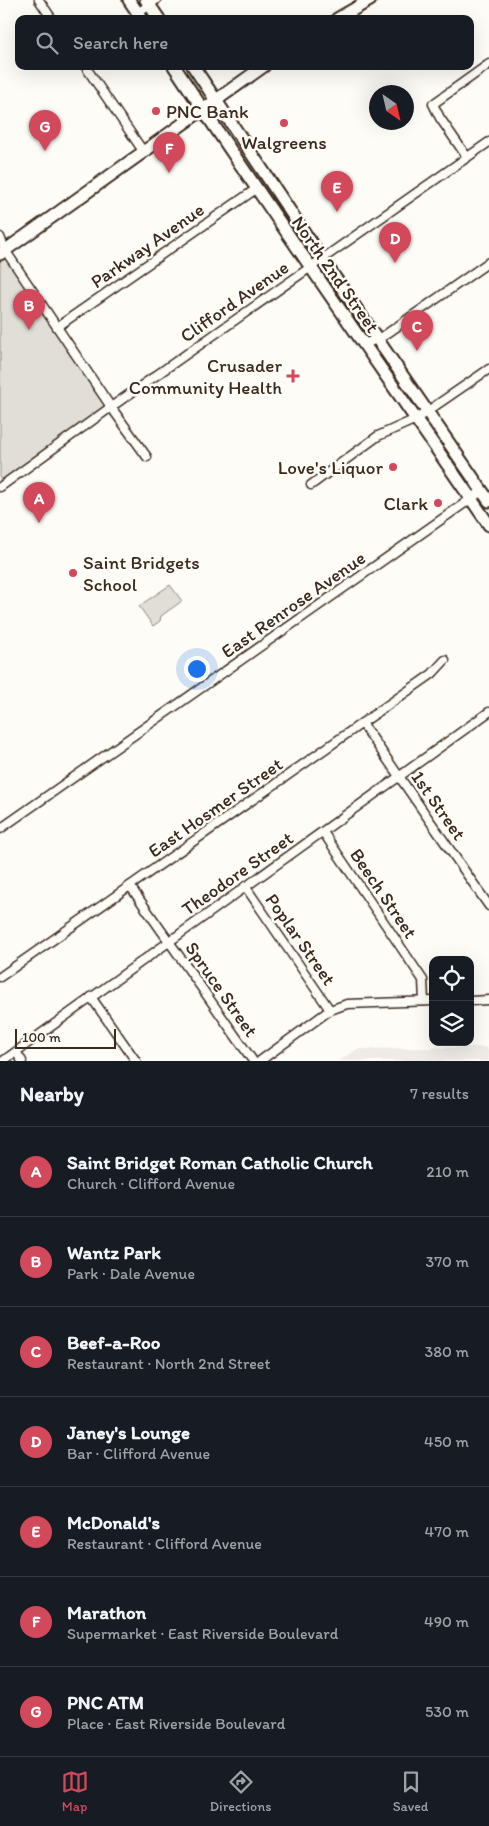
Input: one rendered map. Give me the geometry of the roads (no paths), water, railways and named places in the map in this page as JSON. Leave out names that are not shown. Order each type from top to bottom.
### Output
[{"type":"main road","points":[[129,0],[139,15]]},
{"type":"main road","points":[[151,2],[157,15]]},
{"type":"main road","points":[[343,15],[364,2]]},
{"type":"main road","name":"North 2nd Street","points":[[177,70],[310,268],[489,525]]},
{"type":"main road","name":"North 2nd Street","points":[[195,70],[322,259],[486,496]]},
{"type":"main road","points":[[2,252],[258,70]]},
{"type":"main road","points":[[273,214],[286,205]]},
{"type":"street","points":[[40,0],[49,15]]},
{"type":"street","points":[[141,15],[151,2]]},
{"type":"street","points":[[467,158],[440,118],[433,104],[489,64]]},
{"type":"street","points":[[88,70],[143,151]]},
{"type":"street","name":"Clifford Avenue","points":[[0,487],[489,142]]},
{"type":"street","name":"Parkway Avenue","points":[[57,327],[256,189]]},
{"type":"street","points":[[0,238],[2,252],[57,327],[147,457]]},
{"type":"street","points":[[364,344],[385,335],[489,262]]},
{"type":"street","points":[[311,485],[378,436],[416,419],[489,369]]},
{"type":"street","name":"East Renrose Avenue","points":[[0,828],[471,499],[486,496]]},
{"type":"street","name":"East Hosmer Street","points":[[0,977],[432,674],[445,660]]},
{"type":"street","name":"Theodore Street","points":[[3,1061],[489,712]]},
{"type":"street","name":"1st Street","points":[[362,723],[489,906]]},
{"type":"street","name":"Beech Street","points":[[323,832],[423,980],[424,1001]]},
{"type":"street","name":"Spruce Street","points":[[130,886],[253,1061]]},
{"type":"street","name":"Poplar Street","points":[[245,886],[330,1010]]},
{"type":"street","points":[[91,997],[136,1061]]},
{"type":"street","points":[[474,1000],[489,1000]]},
{"type":"street","points":[[260,1061],[330,1010],[347,1004],[429,1001]]},
{"type":"street","points":[[16,1052],[22,1061]]},
{"type":"place","name":"PNC Bank","points":[[156,111]]},
{"type":"place","name":"Walgreens","points":[[284,123]]},
{"type":"place","name":"PNC ATM","points":[[45,151]]},
{"type":"place","name":"Marathon","points":[[169,173]]},
{"type":"place","name":"McDonald's","points":[[337,212]]},
{"type":"place","name":"Janey's Lounge","points":[[395,263]]},
{"type":"place","name":"Wantz Park","points":[[29,330]]},
{"type":"place","name":"Beef-a-Roo","points":[[417,351]]},
{"type":"place","name":"Crusader Community Health","points":[[293,376]]},
{"type":"place","name":"Love's Liquor","points":[[393,467]]},
{"type":"place","name":"Clark","points":[[438,503]]},
{"type":"place","name":"Saint Bridget Roman Catholic Church","points":[[39,523]]},
{"type":"place","name":"Saint Bridgets School","points":[[73,573]]}]
